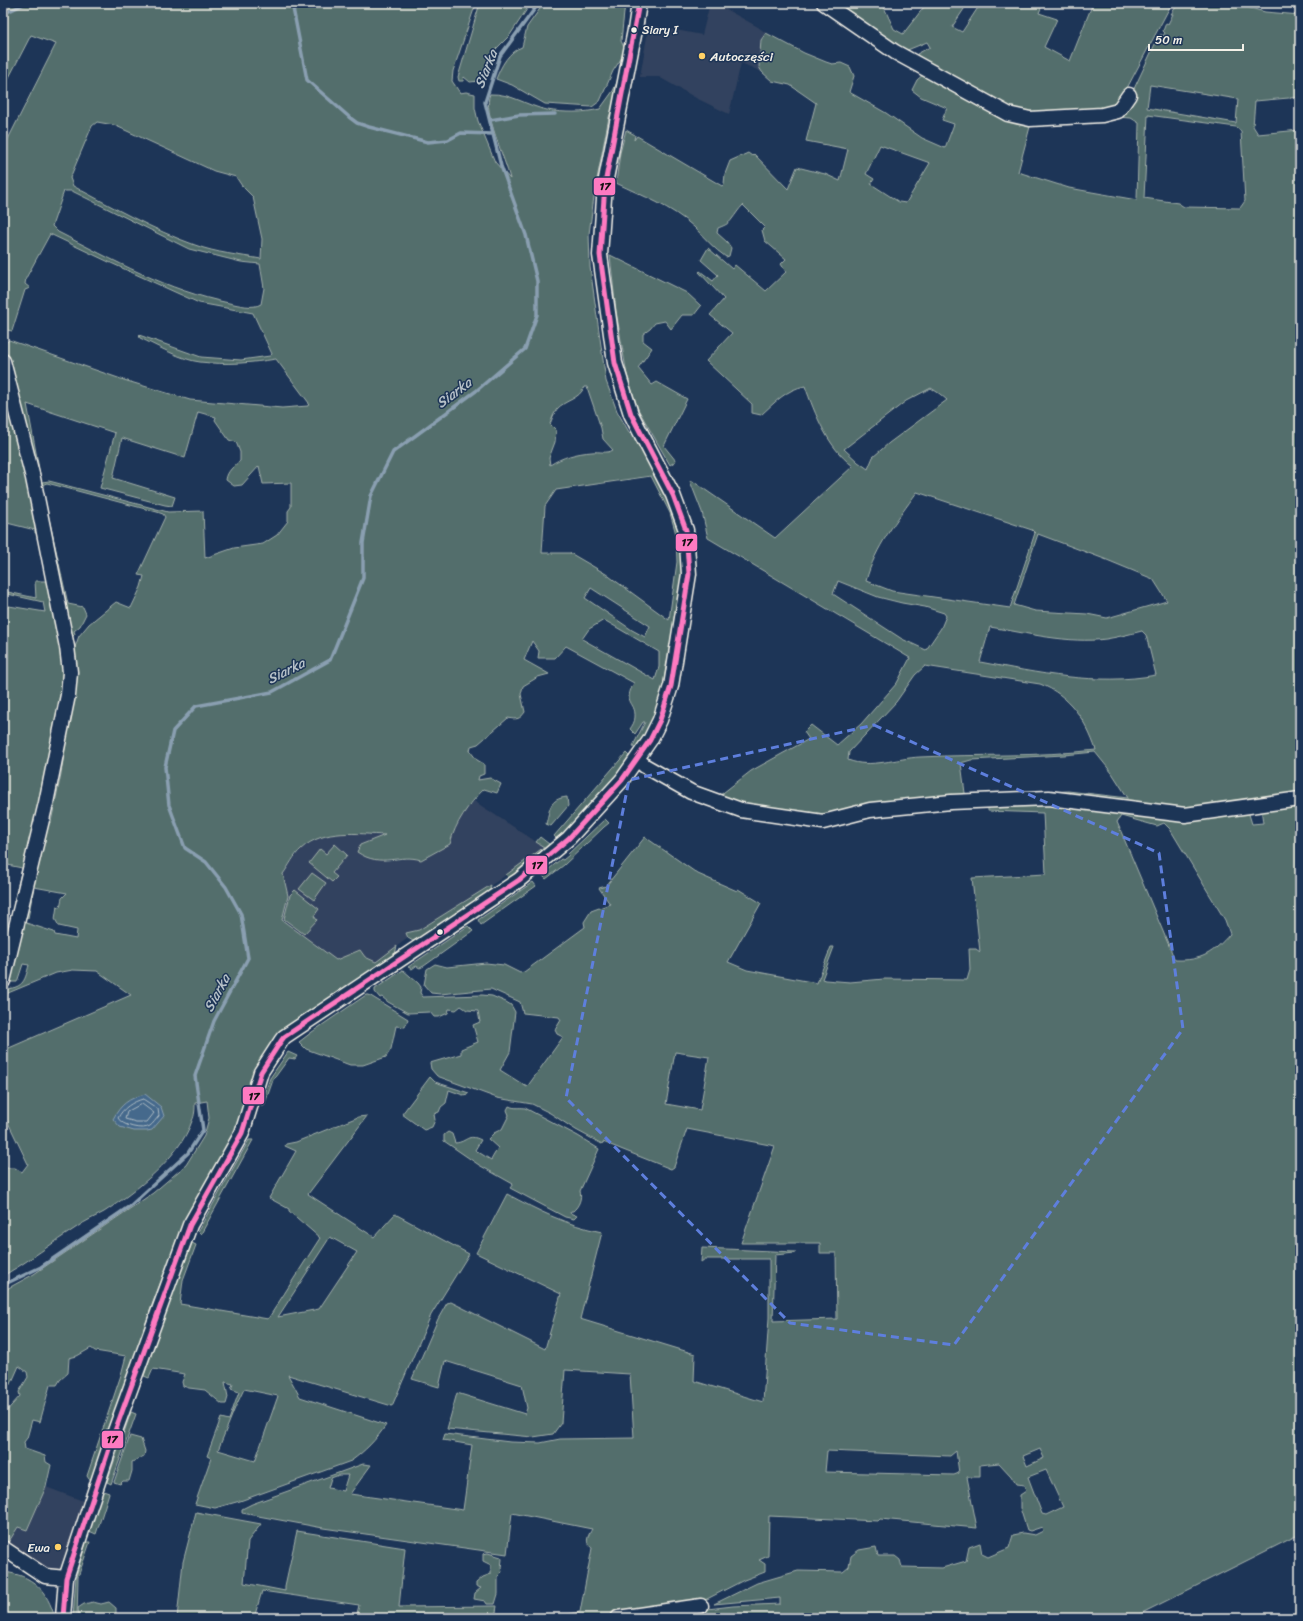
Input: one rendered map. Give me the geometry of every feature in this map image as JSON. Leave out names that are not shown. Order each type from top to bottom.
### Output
[{"type":"street","points":[[63,1618],[66,1578],[115,1431],[190,1225],[242,1133],[261,1072],[281,1041],[284,1037],[519,880],[569,838],[622,780],[638,759],[660,720],[671,686],[689,574],[686,530],[673,495],[631,414],[615,363],[600,254],[605,184],[636,30],[639,3]]},
{"type":"street","points":[[824,3],[895,52],[1008,114],[1030,119],[1102,115],[1118,111],[1129,95]]},
{"type":"street","points":[[3,361],[36,493],[67,647],[70,672],[68,695],[46,803],[3,981]]},
{"type":"street","points":[[638,759],[645,766],[691,792],[741,810],[823,822],[870,810],[951,802],[1049,798],[1185,814],[1300,799]]},
{"type":"street","points":[[3,1548],[45,1576],[66,1578]]},
{"type":"street","points":[[618,1618],[701,1606]]},
{"type":"highlighted area","points":[[874,725],[1159,853],[1183,1029],[954,1345],[790,1323],[566,1098],[629,780]]},
{"type":"shaded area","name":"Autoczęści","points":[[710,3],[718,3],[766,33],[761,40],[759,67],[762,72],[741,63],[729,114],[696,98],[659,77],[640,77],[649,25],[702,35]]},
{"type":"shaded area","points":[[474,801],[544,847],[499,880],[419,930],[406,933],[408,938],[376,962],[365,957],[336,960],[282,920],[288,896],[283,874],[301,849],[320,837],[346,833],[386,836],[360,845],[386,861],[414,858],[421,860],[450,844],[453,833],[464,812]]},
{"type":"shaded area","points":[[46,1487],[83,1501],[63,1562],[60,1578],[5,1547],[18,1527],[27,1529]]},
{"type":"green space","points":[[3,3],[337,3],[344,5],[345,3],[476,3],[453,71],[452,81],[460,93],[466,92],[475,94],[475,108],[478,121],[495,162],[510,179],[489,112],[488,102],[490,94],[498,94],[540,108],[560,112],[600,109],[613,91],[622,71],[617,95],[609,117],[595,189],[589,234],[590,267],[606,381],[617,411],[629,432],[656,470],[674,508],[685,557],[661,698],[647,734],[639,748],[633,746],[645,722],[643,722],[635,734],[630,729],[635,719],[634,708],[629,699],[634,683],[566,646],[555,658],[538,658],[539,651],[532,641],[524,660],[549,674],[538,677],[523,686],[521,694],[525,712],[522,716],[516,719],[508,718],[478,744],[471,746],[470,751],[477,760],[484,764],[484,774],[479,776],[478,780],[490,778],[501,784],[497,793],[484,789],[473,801],[455,829],[450,844],[421,860],[405,858],[382,860],[366,857],[357,852],[360,845],[385,835],[352,833],[330,835],[320,838],[310,842],[298,851],[283,874],[288,896],[282,920],[336,960],[360,950],[365,957],[376,962],[397,946],[394,958],[282,1036],[234,1138],[208,1183],[188,1213],[153,1302],[94,1478],[89,1479],[87,1476],[126,1356],[95,1351],[91,1348],[77,1356],[69,1358],[68,1373],[57,1385],[50,1385],[40,1422],[32,1420],[27,1438],[24,1442],[25,1449],[45,1456],[46,1462],[51,1465],[46,1487],[27,1530],[18,1527],[6,1546],[3,1544],[3,1415],[20,1396],[19,1392],[28,1377],[27,1372],[19,1366],[11,1384],[3,1383],[3,1291],[34,1274],[153,1193],[186,1165],[204,1136],[209,1118],[207,1101],[195,1103],[194,1116],[178,1148],[142,1184],[104,1212],[80,1225],[3,1276],[3,1168],[15,1168],[22,1172],[28,1164],[3,1112],[3,1046],[9,1048],[131,995],[97,971],[73,970],[56,973],[8,993],[3,1009],[3,1001],[7,989],[17,987],[23,982],[29,965],[23,964],[17,982],[11,982],[9,979],[23,922],[54,932],[55,935],[76,939],[77,930],[59,926],[55,919],[57,906],[60,907],[62,898],[67,893],[34,887],[28,918],[24,917],[45,822],[51,822],[61,774],[72,700],[75,647],[79,636],[89,624],[116,602],[131,608],[141,587],[144,576],[138,575],[165,517],[163,514],[157,512],[47,483],[44,484],[42,487],[68,604],[83,607],[86,614],[80,626],[74,631],[75,634],[70,639],[40,484],[42,482],[49,481],[168,512],[203,511],[205,558],[234,548],[263,544],[277,535],[288,521],[288,511],[291,507],[291,483],[263,484],[259,466],[242,485],[234,486],[226,480],[229,471],[240,461],[240,452],[236,442],[229,440],[215,420],[216,417],[198,412],[185,458],[122,438],[113,478],[175,497],[172,506],[100,488],[115,433],[27,404],[40,474],[34,470],[3,346],[9,340],[124,380],[190,400],[282,408],[308,406],[309,403],[276,359],[238,363],[193,361],[185,359],[140,338],[139,335],[201,357],[241,360],[270,356],[272,354],[253,313],[199,303],[50,234],[26,278],[25,284],[30,288],[25,290],[12,331],[3,329],[3,149],[56,44],[31,35],[3,89]],"holes":[[[97,122],[114,125],[214,171],[236,177],[242,186],[253,197],[262,239],[261,259],[211,250],[179,239],[133,218],[73,186],[70,178],[92,126]],[[64,191],[72,191],[189,249],[241,262],[260,264],[264,288],[261,304],[254,306],[241,306],[184,291],[141,274],[58,232],[52,226]],[[584,387],[587,387],[601,428],[603,439],[613,450],[608,452],[575,454],[550,465],[549,458],[555,442],[556,430],[550,424],[552,418],[560,406],[579,394]],[[651,476],[670,513],[676,534],[677,562],[669,620],[606,574],[570,553],[542,553],[545,506],[556,490]],[[591,588],[650,626],[645,637],[632,630],[585,598]],[[604,620],[659,652],[659,667],[655,680],[582,639],[589,629]]]},
{"type":"green space","points":[[480,3],[531,3],[510,35],[496,49],[479,81],[470,82],[464,77],[463,81],[459,81],[458,77]]},
{"type":"green space","points":[[544,3],[625,3],[621,41],[625,49],[623,56],[613,71],[600,101],[592,107],[545,104],[512,85],[496,79],[500,69],[509,55],[522,47],[527,27]]},
{"type":"green space","points":[[831,3],[882,3],[894,29],[903,34],[927,3],[968,3],[952,27],[962,32],[981,3],[1043,3],[1039,13],[1057,19],[1044,47],[1070,61],[1093,3],[1172,3],[1117,107],[1050,116],[1012,111],[919,58],[917,54],[930,47],[927,42],[905,51]]},
{"type":"green space","points":[[1179,3],[1232,3],[1265,12],[1300,15],[1300,97],[1255,101],[1253,126],[1258,134],[1300,130],[1300,795],[1185,812],[1050,796],[825,815],[738,804],[719,796],[751,771],[809,739],[804,732],[811,725],[837,745],[861,724],[897,683],[910,658],[708,538],[702,512],[690,481],[691,480],[775,538],[853,466],[836,450],[823,430],[805,386],[787,393],[761,415],[752,413],[752,404],[706,361],[732,333],[710,315],[724,299],[699,272],[700,271],[713,281],[718,275],[701,260],[708,248],[732,269],[735,265],[766,291],[786,272],[781,264],[786,259],[765,241],[762,230],[765,227],[743,205],[726,225],[718,228],[717,233],[731,248],[729,256],[726,257],[713,247],[694,227],[685,220],[657,202],[616,183],[620,153],[626,130],[635,135],[634,140],[637,136],[722,186],[724,184],[725,174],[730,161],[748,153],[752,156],[754,154],[788,189],[797,167],[825,174],[840,181],[848,149],[806,141],[816,103],[790,85],[772,81],[762,72],[759,67],[761,40],[766,33],[804,53],[826,62],[832,64],[841,63],[850,67],[854,76],[849,92],[886,113],[922,138],[945,148],[954,124],[942,120],[947,108],[921,97],[912,90],[917,80],[925,73],[1031,123],[1018,172],[1069,188],[1137,200],[1139,123],[1131,118],[1115,117],[1125,108],[1156,42],[1161,34],[1163,36],[1165,33],[1163,31],[1166,23],[1168,24],[1173,14],[1171,14]],"holes":[[[1150,85],[1238,99],[1236,123],[1147,108]],[[1148,115],[1236,127],[1241,131],[1245,201],[1240,208],[1184,207],[1178,203],[1144,198]],[[880,145],[930,163],[906,203],[899,202],[871,184],[874,179],[866,174]],[[931,388],[947,400],[889,443],[873,457],[868,469],[844,449],[906,401]],[[917,492],[1032,530],[1035,533],[1010,608],[892,591],[866,581],[875,557],[894,524]],[[1038,534],[1153,579],[1167,601],[1107,618],[1087,614],[1035,611],[1014,605]],[[838,581],[878,597],[925,607],[944,613],[946,616],[941,628],[926,650],[902,639],[833,594]],[[990,627],[1048,637],[1077,640],[1106,639],[1142,631],[1146,635],[1156,675],[1134,678],[1090,679],[1046,674],[980,662]],[[925,666],[1040,684],[1051,689],[1076,710],[1082,719],[1096,750],[1030,754],[920,757],[874,763],[848,760],[849,752],[896,702],[915,675]],[[1095,752],[1112,773],[1128,798],[1068,791],[969,796],[965,793],[961,763],[971,760]]]},
{"type":"green space","points":[[610,255],[687,293],[701,306],[694,315],[682,315],[671,329],[665,321],[655,323],[643,334],[643,341],[652,348],[638,368],[652,385],[657,382],[687,399],[664,446],[676,461],[670,465],[638,409],[627,375],[616,311]]},
{"type":"green space","points":[[3,381],[41,532],[35,533],[35,530],[3,522]]},
{"type":"green space","points":[[35,581],[47,581],[64,653],[63,698],[18,903],[14,902],[22,868],[3,864],[3,605],[45,612],[43,602],[3,593],[3,591],[36,598]]},
{"type":"green space","points":[[626,753],[631,758],[589,807],[557,839],[554,836]]},
{"type":"green space","points":[[567,797],[568,806],[551,826],[546,824],[551,806],[554,802],[561,798]]},
{"type":"green space","points":[[1300,802],[1300,1145],[1298,1148],[1300,1150],[1300,1534],[1132,1618],[691,1618],[690,1611],[733,1606],[780,1604],[780,1598],[714,1604],[757,1583],[798,1571],[843,1572],[849,1567],[851,1556],[859,1550],[876,1547],[878,1556],[895,1556],[900,1560],[902,1567],[942,1568],[966,1561],[969,1547],[980,1543],[982,1554],[988,1557],[1009,1548],[1013,1535],[1023,1533],[1035,1535],[1043,1531],[1042,1527],[1030,1531],[1027,1530],[1020,1508],[1020,1495],[1026,1491],[1024,1485],[1016,1484],[999,1463],[980,1465],[980,1477],[967,1477],[977,1528],[880,1519],[878,1521],[769,1516],[768,1556],[759,1560],[765,1564],[765,1572],[744,1580],[705,1600],[689,1604],[597,1618],[550,1618],[580,1612],[592,1548],[587,1541],[592,1529],[512,1513],[507,1554],[323,1528],[242,1513],[242,1509],[252,1504],[363,1464],[371,1465],[350,1494],[463,1510],[472,1445],[443,1440],[445,1434],[510,1442],[540,1443],[560,1439],[634,1438],[630,1374],[565,1370],[561,1423],[553,1434],[533,1437],[447,1429],[457,1393],[525,1414],[527,1408],[522,1385],[445,1361],[439,1387],[412,1379],[438,1319],[447,1303],[451,1302],[545,1349],[561,1294],[476,1253],[507,1194],[542,1212],[576,1226],[602,1232],[580,1319],[695,1354],[694,1381],[763,1402],[769,1318],[769,1259],[705,1259],[701,1262],[702,1248],[795,1252],[775,1255],[773,1321],[837,1319],[836,1253],[820,1253],[820,1243],[741,1243],[775,1146],[687,1129],[674,1167],[671,1169],[603,1142],[602,1144],[532,1104],[497,1098],[437,1076],[431,1069],[430,1063],[461,1054],[461,1049],[478,1042],[473,1025],[480,1022],[478,1011],[467,1010],[461,1006],[456,1010],[449,1009],[448,1013],[439,1017],[434,1017],[430,1012],[408,1013],[382,997],[380,998],[375,992],[375,989],[403,970],[421,987],[420,993],[423,997],[482,995],[492,996],[511,1005],[515,1012],[510,1052],[500,1070],[527,1087],[563,1037],[557,1034],[555,1030],[561,1020],[559,1017],[523,1013],[520,1002],[491,989],[440,994],[431,993],[424,985],[427,969],[435,964],[447,967],[486,963],[504,965],[520,973],[524,972],[585,927],[584,922],[591,911],[610,904],[599,888],[606,886],[645,837],[698,874],[737,891],[738,889],[761,903],[728,962],[747,970],[817,983],[831,947],[834,947],[822,979],[825,980],[850,982],[884,979],[967,980],[970,970],[969,949],[976,949],[980,952],[972,878],[1046,874],[1043,813],[988,811],[988,804],[1041,803],[1248,811],[1252,824],[1263,823],[1261,808]],"holes":[[[1121,816],[1157,826],[1164,823],[1170,829],[1225,920],[1230,934],[1212,951],[1193,959],[1175,960],[1117,822]],[[675,1052],[709,1057],[700,1110],[666,1104]],[[1040,1449],[1044,1458],[1027,1466],[1023,1456]],[[827,1451],[950,1456],[956,1451],[959,1473],[954,1475],[825,1472]],[[1046,1470],[1063,1507],[1046,1515],[1042,1514],[1028,1477]],[[339,1475],[348,1475],[343,1491],[328,1488],[331,1478]]]},
{"type":"green space","points":[[605,819],[609,823],[564,865],[546,879],[542,875],[561,859],[563,860],[569,855],[568,854]]},
{"type":"green space","points":[[540,837],[549,844],[550,848],[510,879],[506,875],[544,847],[536,842]]},
{"type":"green space","points":[[335,844],[347,855],[332,873],[337,877],[332,882],[309,863],[320,849],[326,854]]},
{"type":"green space","points":[[312,873],[326,883],[314,900],[299,889]]},
{"type":"green space","points":[[533,882],[536,886],[481,925],[478,920]]},
{"type":"green space","points":[[491,885],[490,890],[417,939],[413,941],[408,938],[406,933],[419,930]]},
{"type":"green space","points":[[295,890],[319,909],[314,916],[317,920],[304,934],[284,919],[290,895]]},
{"type":"green space","points":[[468,926],[473,931],[424,966],[420,968],[416,966],[412,969],[408,967]]},
{"type":"green space","points":[[366,995],[369,995],[408,1019],[405,1027],[396,1026],[391,1049],[386,1057],[363,1065],[350,1065],[306,1049],[299,1042],[312,1032]]},
{"type":"green space","points":[[288,1052],[297,1056],[295,1059],[289,1058],[273,1080],[264,1106],[261,1105],[270,1078]]},
{"type":"green space","points":[[430,1077],[435,1082],[469,1093],[463,1095],[449,1090],[446,1103],[441,1107],[439,1112],[434,1114],[435,1120],[432,1127],[424,1130],[402,1114]]},
{"type":"green space","points":[[509,1106],[515,1108],[525,1108],[599,1149],[580,1191],[581,1196],[578,1204],[570,1213],[577,1216],[574,1219],[565,1217],[510,1188],[513,1184],[479,1165],[444,1141],[444,1135],[448,1132],[452,1134],[455,1143],[473,1137],[481,1140],[475,1150],[491,1160],[498,1148],[488,1139],[494,1133],[502,1129],[509,1115],[507,1110]]},
{"type":"green space","points":[[367,1116],[308,1194],[374,1237],[395,1214],[469,1254],[431,1315],[392,1406],[288,1375],[300,1397],[386,1425],[366,1449],[351,1461],[240,1501],[215,1508],[195,1504],[211,1458],[207,1456],[221,1418],[229,1420],[239,1392],[231,1389],[233,1384],[225,1382],[228,1397],[226,1404],[222,1404],[205,1390],[183,1386],[182,1382],[185,1374],[153,1369],[149,1378],[144,1376],[169,1302],[192,1243],[196,1245],[183,1280],[180,1304],[268,1319],[320,1238],[289,1211],[289,1209],[269,1198],[296,1151],[285,1146],[286,1144],[296,1142],[358,1117]],"holes":[[[330,1237],[357,1252],[319,1309],[278,1317]],[[244,1389],[278,1396],[255,1461],[218,1450]]]},
{"type":"green space","points":[[249,1140],[253,1140],[201,1234],[198,1231]]},
{"type":"green space","points":[[131,1412],[136,1414],[111,1484],[107,1482]]},
{"type":"green space","points":[[130,1436],[141,1439],[145,1451],[144,1456],[132,1462],[132,1471],[129,1481],[123,1481],[120,1484],[114,1482]]},
{"type":"green space","points":[[103,1491],[109,1493],[96,1534],[89,1531]]},
{"type":"green space","points":[[196,1512],[261,1524],[248,1541],[244,1583],[285,1591],[297,1531],[405,1548],[399,1607],[497,1606],[495,1618],[356,1618],[359,1605],[262,1591],[254,1618],[177,1618],[183,1562]]},
{"type":"green space","points":[[86,1542],[90,1542],[78,1577],[77,1618],[73,1618],[76,1577]]},
{"type":"green space","points":[[488,1553],[501,1557],[502,1559],[502,1572],[498,1576],[498,1594],[495,1604],[487,1604],[485,1601],[474,1599],[475,1593],[481,1588],[476,1586],[476,1583],[483,1577],[491,1574],[491,1565],[483,1561],[483,1554]]},
{"type":"green space","points":[[3,1572],[31,1580],[48,1599],[55,1618],[3,1618]]},
{"type":"green space","points":[[93,1602],[101,1604],[109,1602],[116,1608],[116,1614],[112,1618],[79,1618],[78,1608],[84,1604]]},
{"type":"water","points":[[145,1094],[161,1107],[164,1116],[152,1130],[134,1131],[120,1127],[113,1119],[119,1109],[130,1100]]},
{"type":"waterway","points":[[3,14],[26,3]]},
{"type":"waterway","points":[[292,3],[307,80],[348,116]]},
{"type":"waterway","name":"Siarka","points":[[3,1285],[41,1267],[130,1206],[188,1153],[203,1130],[195,1076],[214,1021],[248,958],[241,914],[226,887],[206,862],[185,848],[169,805],[165,767],[173,731],[196,706],[272,692],[330,660],[363,578],[363,543],[371,496],[393,452],[476,391],[525,349],[537,315],[537,281],[526,235],[501,166],[485,102],[500,56],[539,3]]},
{"type":"waterway","points":[[490,120],[519,115],[555,114]]},
{"type":"waterway","points":[[349,117],[357,123],[369,127],[428,142],[448,140],[461,133],[493,134]]},
{"type":"transit line","name":"17","points":[[63,1618],[66,1578],[115,1431],[190,1225],[242,1133],[261,1072],[281,1041],[284,1037],[519,880],[569,838],[622,780],[650,740],[660,720],[671,686],[689,574],[686,530],[673,495],[631,414],[615,363],[600,255],[605,184],[639,3]]},
{"type":"place","name":"Siary I","points":[[634,30]]},
{"type":"place","name":"Autoczęści","points":[[702,56]]},
{"type":"place","name":"Ewa","points":[[58,1547]]}]
